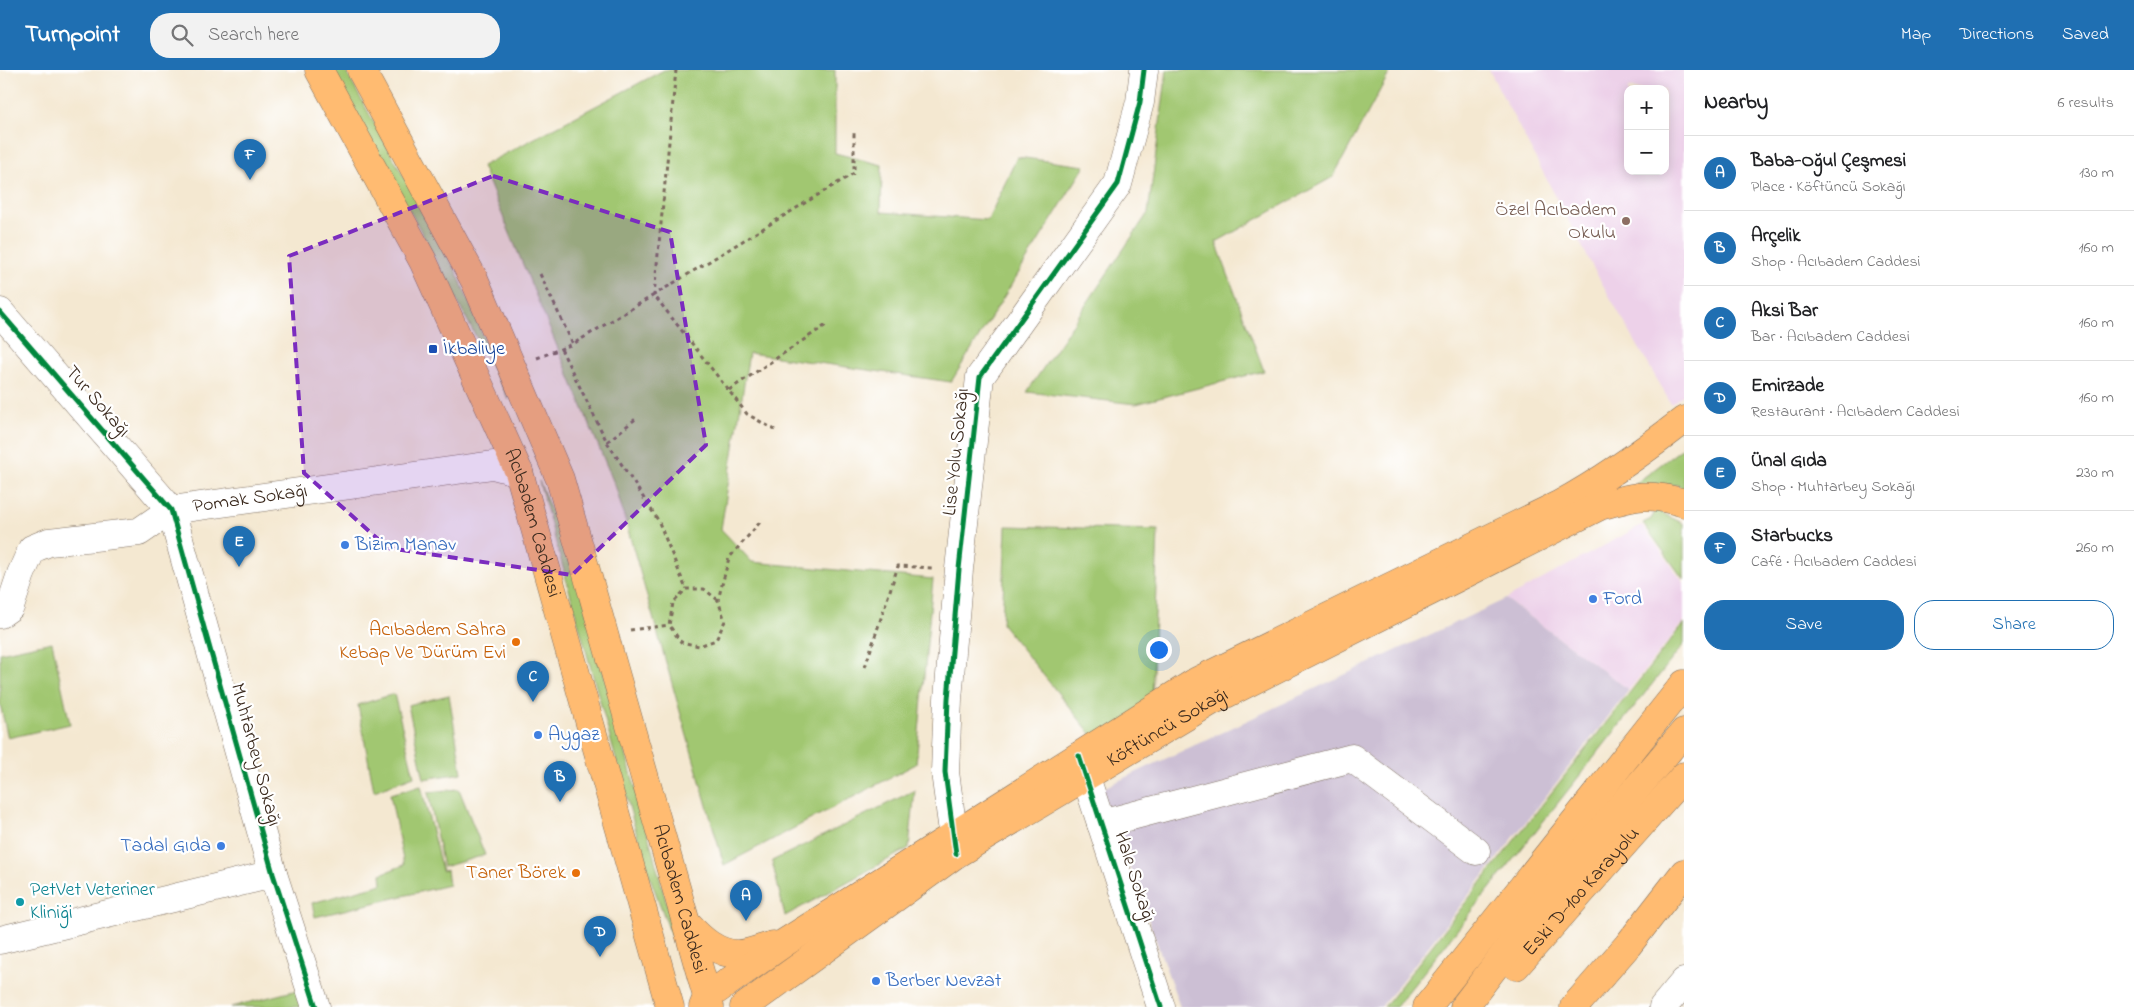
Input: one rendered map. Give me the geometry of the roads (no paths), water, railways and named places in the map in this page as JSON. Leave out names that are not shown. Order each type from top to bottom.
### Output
[{"type":"main road","name":"Acıbadem Caddesi","points":[[319,70],[423,262],[518,472],[670,1007]]},
{"type":"main road","name":"Acıbadem Caddesi","points":[[361,70],[476,281],[560,479],[688,925],[701,1005]]},
{"type":"main road","points":[[1564,514],[1586,490],[1684,420]]},
{"type":"main road","points":[[1564,514],[1636,495],[1663,496],[1684,503]]},
{"type":"main road","name":"Köftüncü Sokağı","points":[[701,1005],[784,943],[955,844],[1083,766],[1210,702],[1564,514]]},
{"type":"main road","points":[[1427,1007],[1684,684]]},
{"type":"main road","points":[[1464,1007],[1572,865],[1684,732]]},
{"type":"main road","name":"Eski D-100 Karayolu","points":[[1479,1007],[1684,776]]},
{"type":"main road","name":"Köftüncü Sokağı","points":[[744,1007],[804,963],[955,844]]},
{"type":"main road","points":[[1574,1007],[1628,945],[1684,873]]},
{"type":"main road","points":[[637,886],[701,1005]]},
{"type":"main road","points":[[1628,945],[1684,896]]},
{"type":"main road","name":"Köftüncü Sokağı","points":[[688,925],[712,946],[738,954],[784,943]]},
{"type":"main road","points":[[756,1007],[804,963]]},
{"type":"street","name":"Lise Yolu Sokağı","points":[[955,844],[945,772],[948,699],[959,569],[980,377],[1118,184],[1140,102],[1144,70]]},
{"type":"street","name":"Tur Sokağı","points":[[0,312],[171,510]]},
{"type":"street","name":"Pomak Sokağı","points":[[0,614],[10,607],[21,574],[32,550],[49,542],[139,532],[171,510],[493,465],[518,472]]},
{"type":"street","name":"Muhtarbey Sokağı","points":[[171,510],[273,874],[316,1007]]},
{"type":"street","points":[[1101,824],[1352,758],[1476,851]]},
{"type":"street","name":"Hale Sokağı","points":[[1083,766],[1161,1007]]},
{"type":"street","points":[[0,940],[273,874]]},
{"type":"street","points":[[1663,1007],[1684,982]]},
{"type":"place","name":"Starbucks","points":[[250,180]]},
{"type":"place","name":"Özel Acıbadem Okulu","points":[[1626,221]]},
{"type":"place","name":"İkbaliye","points":[[433,349]]},
{"type":"place","name":"Bizim Manav","points":[[345,545]]},
{"type":"place","name":"Ünal Gıda","points":[[239,567]]},
{"type":"place","name":"Ford","points":[[1593,599]]},
{"type":"place","name":"Acıbadem Sahra Kebap Ve Dürüm Evi","points":[[516,642]]},
{"type":"place","name":"Aksi Bar","points":[[533,702]]},
{"type":"place","name":"Aygaz","points":[[538,735]]},
{"type":"place","name":"Arçelik","points":[[560,802]]},
{"type":"place","name":"Tadal Gıda","points":[[221,846]]},
{"type":"place","name":"Taner Börek","points":[[576,873]]},
{"type":"place","name":"PetVet Veteriner Kliniği","points":[[20,902]]},
{"type":"place","name":"Baba-Oğul Çeşmesi","points":[[746,921]]},
{"type":"place","name":"Emirzade","points":[[600,957]]},
{"type":"place","name":"Berber Nevzat","points":[[876,981]]}]
